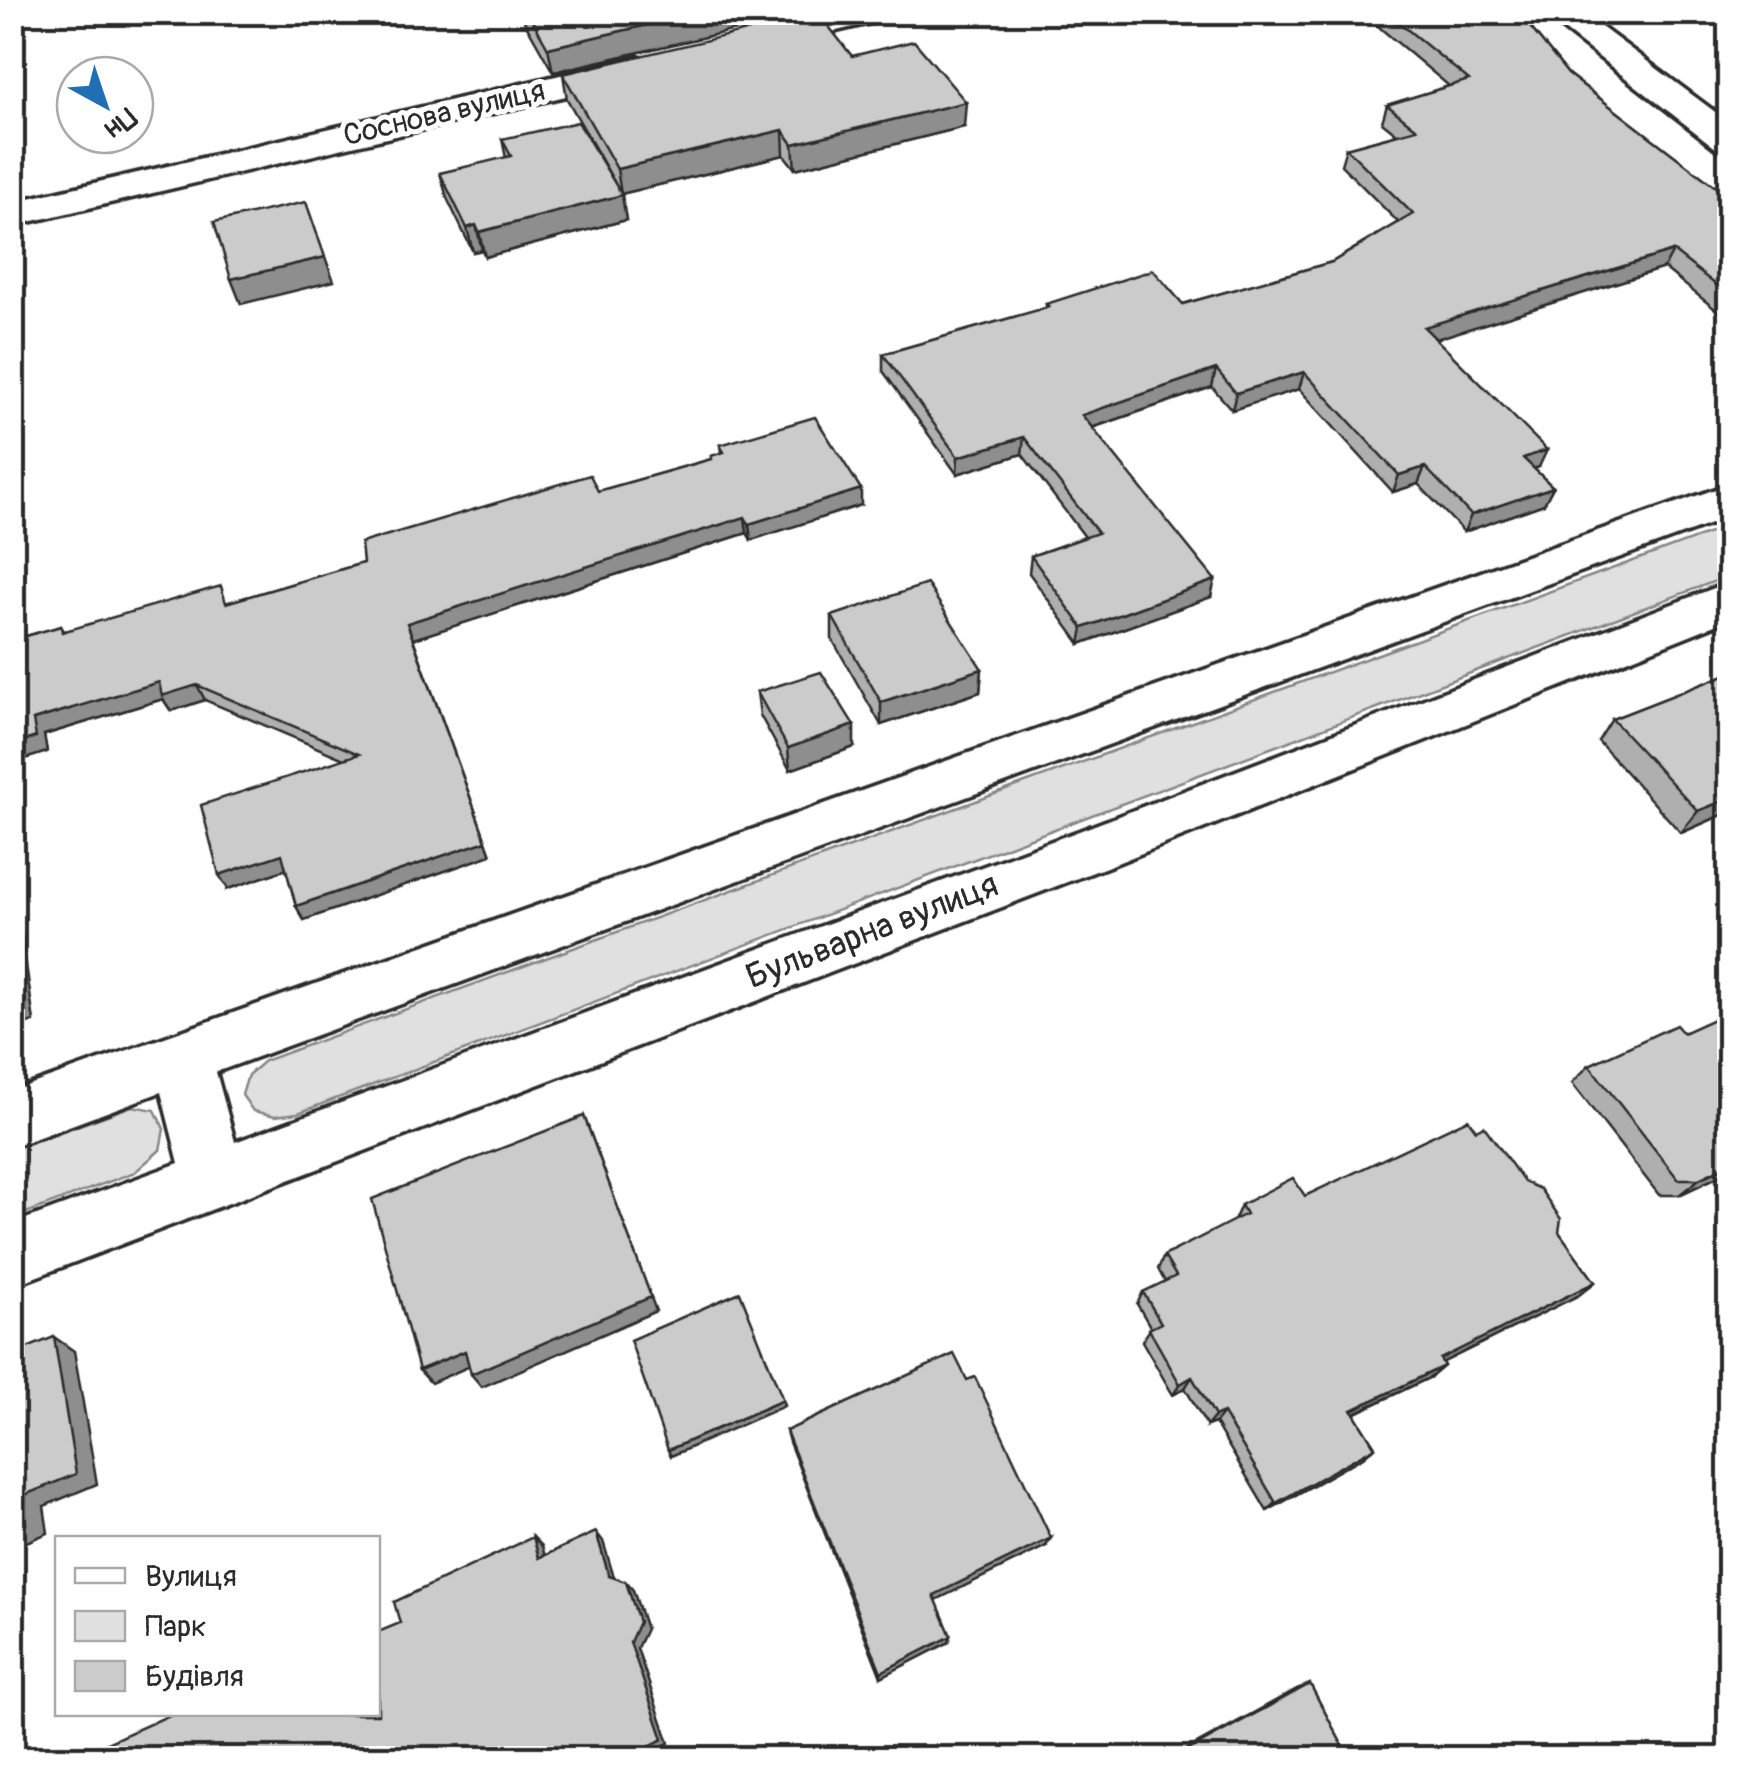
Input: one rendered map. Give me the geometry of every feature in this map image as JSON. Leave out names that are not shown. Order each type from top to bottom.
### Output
[{"type":"street","points":[[722,48],[875,12]]},
{"type":"street","points":[[1558,12],[1730,142]]},
{"type":"street","name":"Соснова вулиця","points":[[12,214],[664,62]]},
{"type":"street","points":[[12,1118],[1730,500]]},
{"type":"street","name":"Бульварна вулиця","points":[[12,1255],[1116,840],[1730,600]]},
{"type":"street","points":[[182,1058],[214,1179]]},
{"type":"green space","points":[[1729,526],[1729,576],[298,1113],[275,1116],[253,1111],[242,1095],[248,1075],[264,1061]]},
{"type":"green space","points":[[132,1106],[155,1110],[164,1129],[160,1150],[135,1172],[13,1218],[13,1149]]},
{"type":"building","points":[[528,12],[703,12],[548,48]]},
{"type":"building","points":[[1386,12],[1518,12],[1568,74],[1730,198],[1730,296],[1673,251],[1424,327],[1547,450],[1523,458],[1553,487],[1471,515],[1425,467],[1399,475],[1304,372],[1236,393],[1216,369],[1082,415],[1215,580],[1083,628],[1031,556],[1098,533],[1024,437],[958,457],[883,354],[1049,307],[1046,304],[1153,270],[1183,304],[1332,262],[1413,214],[1346,148],[1417,129],[1387,105],[1469,80]]},
{"type":"building","points":[[819,14],[852,56],[914,41],[966,102],[793,144],[783,130],[617,169],[563,74]]},
{"type":"building","points":[[578,122],[622,195],[479,232],[476,225],[467,228],[440,173],[511,156],[502,139]]},
{"type":"building","points":[[306,202],[325,257],[231,279],[214,222]]},
{"type":"building","points":[[815,417],[861,489],[749,524],[745,517],[407,623],[486,841],[296,906],[282,854],[219,875],[201,805],[359,754],[197,685],[162,696],[159,682],[33,720],[36,737],[12,745],[12,640],[61,626],[62,632],[221,586],[226,603],[363,563],[361,543],[590,475],[598,491],[712,459],[711,456],[724,452],[720,445]]},
{"type":"building","points":[[927,584],[982,669],[881,702],[832,616]]},
{"type":"building","points":[[821,672],[854,725],[788,748],[757,692]]},
{"type":"building","points":[[1730,673],[1730,798],[1698,811],[1612,719]]},
{"type":"building","points":[[12,925],[24,1012],[12,1016]]},
{"type":"building","points":[[1718,1017],[1725,1026],[1730,1023],[1730,1164],[1699,1179],[1678,1179],[1589,1065],[1676,1025],[1683,1033]]},
{"type":"building","points":[[584,1116],[651,1297],[471,1374],[465,1351],[419,1370],[372,1199]]},
{"type":"building","points":[[1468,1119],[1476,1130],[1484,1126],[1524,1182],[1540,1189],[1561,1219],[1559,1232],[1595,1282],[1440,1359],[1444,1366],[1352,1410],[1375,1447],[1276,1503],[1223,1413],[1215,1416],[1192,1377],[1180,1384],[1149,1329],[1161,1323],[1143,1292],[1176,1276],[1164,1256],[1246,1214],[1241,1205],[1293,1178],[1305,1196]]},
{"type":"building","points":[[740,1292],[783,1400],[668,1450],[630,1340]]},
{"type":"building","points":[[54,1337],[76,1474],[22,1496],[26,1524],[12,1530],[12,1354]]},
{"type":"building","points":[[954,1354],[967,1380],[975,1377],[1051,1538],[934,1595],[951,1636],[881,1672],[786,1431]]},
{"type":"building","points":[[596,1532],[609,1576],[626,1582],[639,1622],[630,1642],[663,1739],[624,1758],[82,1758],[82,1754],[168,1716],[380,1716],[380,1631],[400,1623],[394,1602],[533,1537],[539,1558]]},
{"type":"building","points":[[1310,1684],[1349,1758],[1174,1758]]}]
